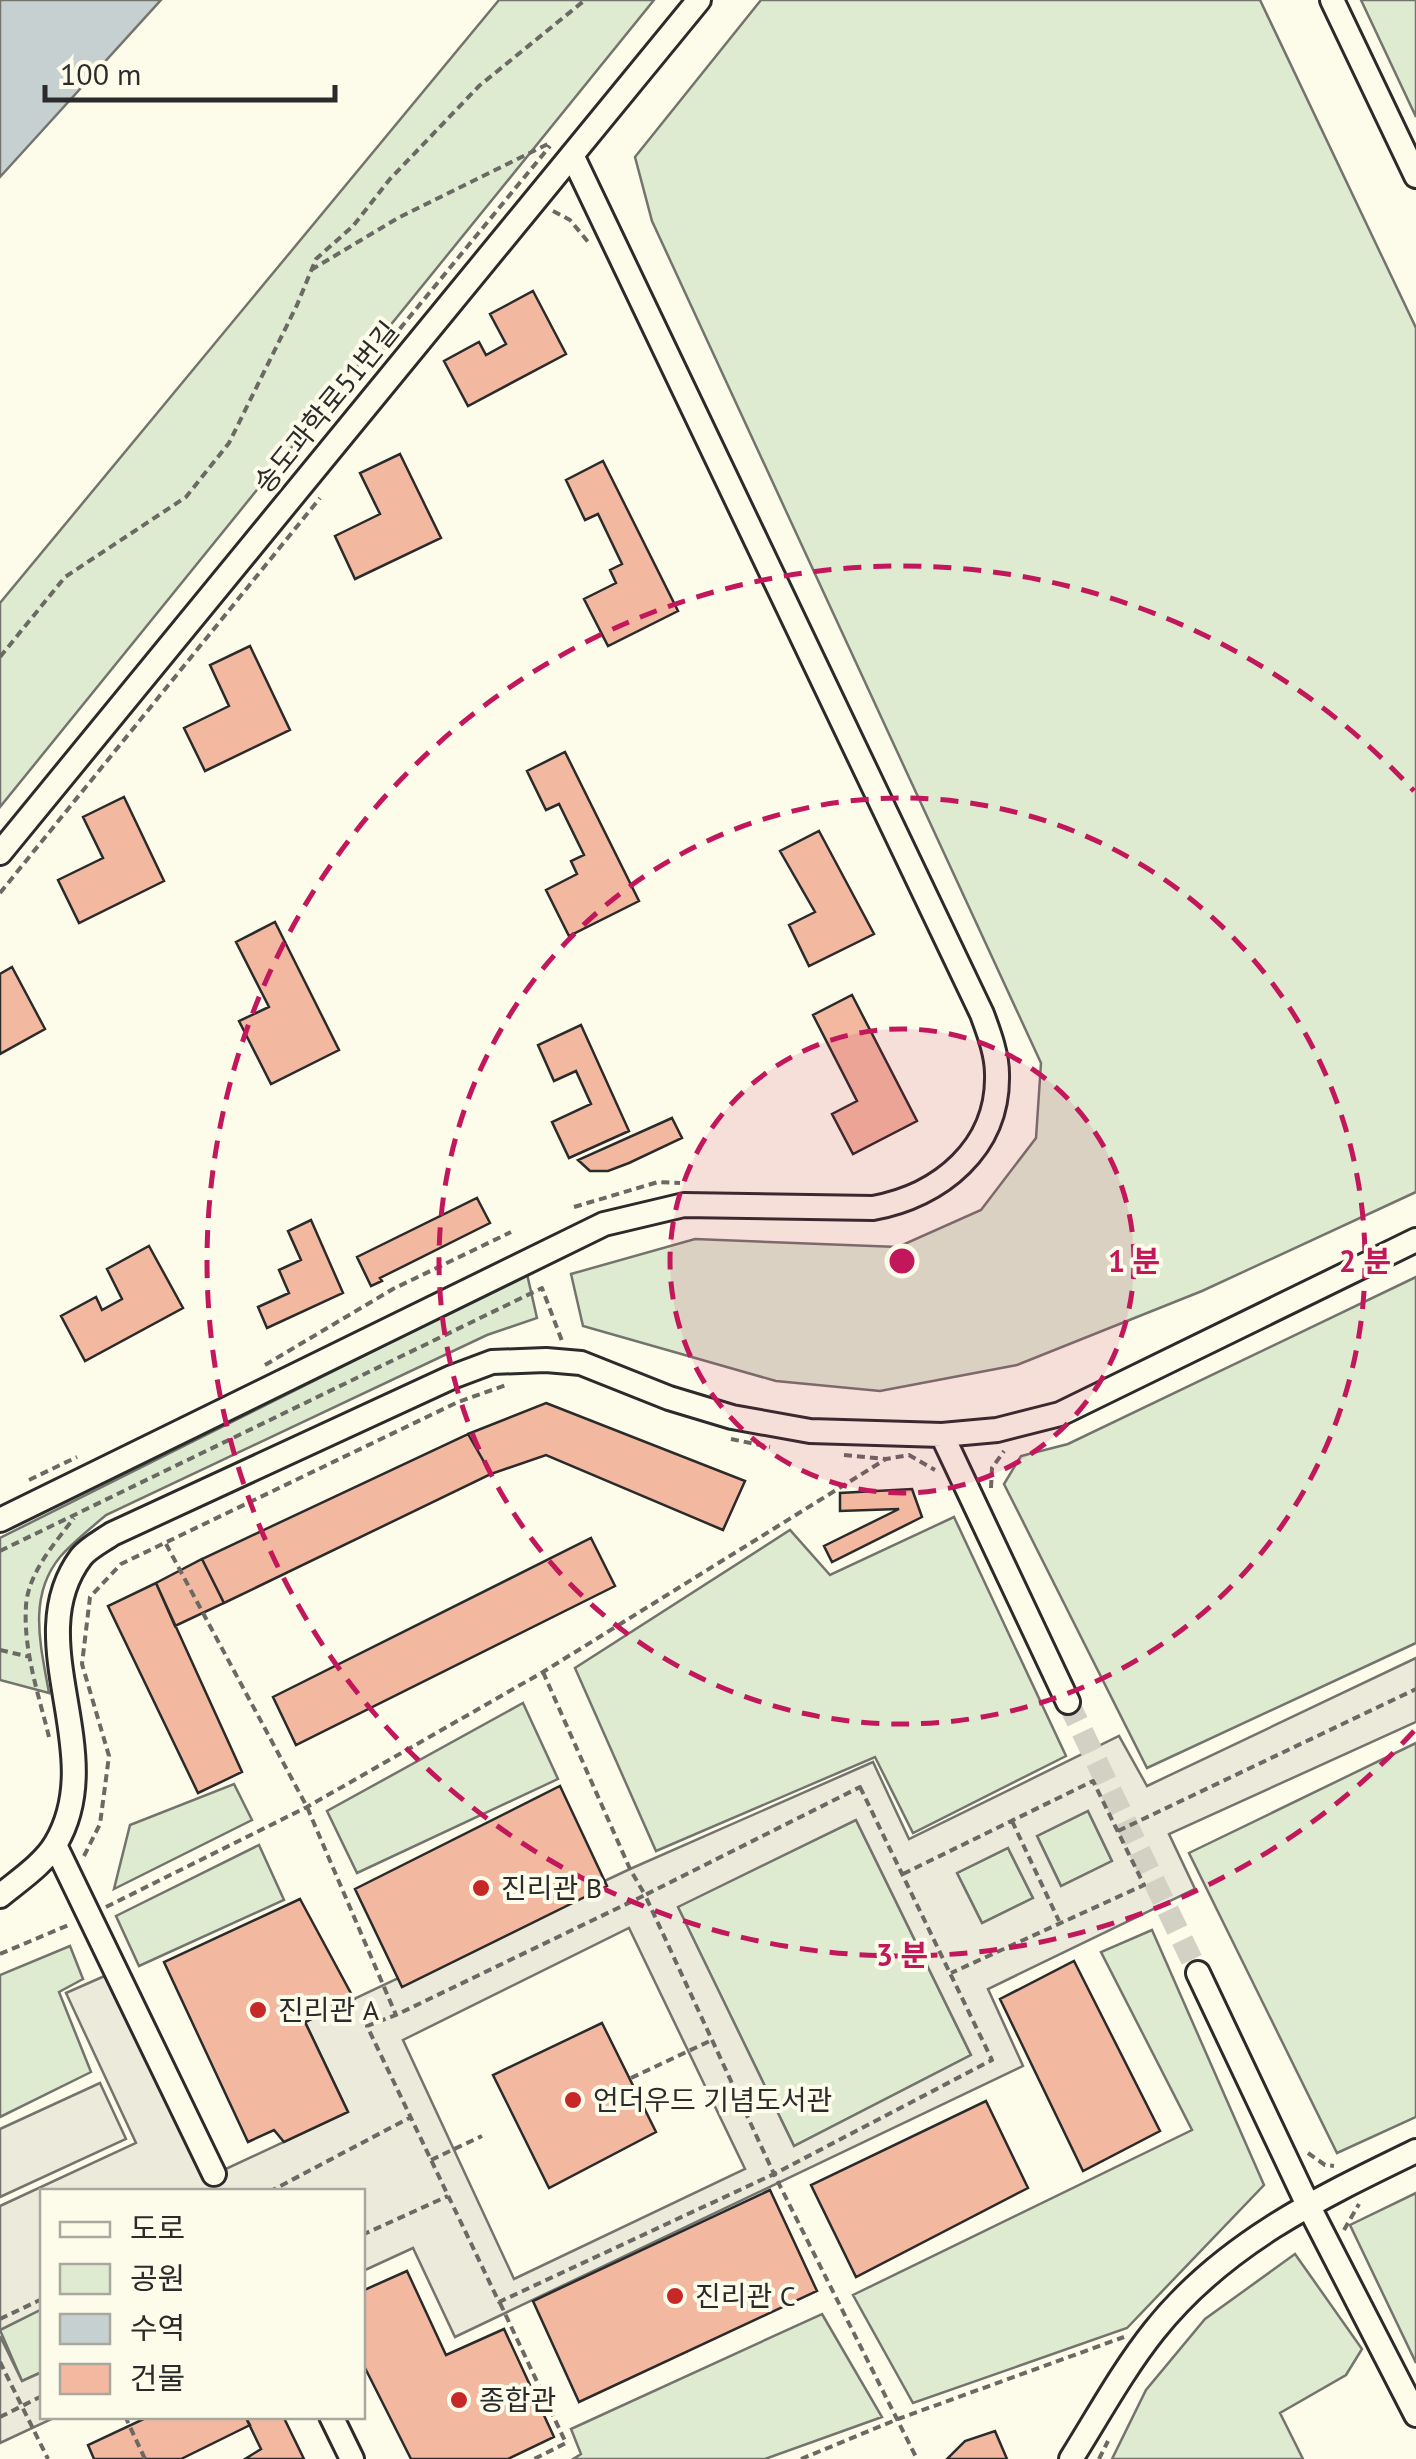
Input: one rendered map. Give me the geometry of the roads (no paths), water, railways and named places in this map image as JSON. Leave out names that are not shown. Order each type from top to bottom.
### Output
[{"type":"street","name":"송도과학로51번길","points":[[0,853],[563,148],[699,0]]},
{"type":"street","points":[[1332,0],[1416,176]]},
{"type":"street","points":[[0,1520],[604,1224],[684,1205],[873,1208],[902,1203],[954,1173],[987,1127],[996,1100],[998,1071],[982,1014],[563,148]]},
{"type":"street","points":[[0,1896],[56,1845],[71,1807],[76,1771],[58,1636],[58,1604],[83,1554],[112,1534],[492,1362],[582,1363],[732,1418],[810,1431],[942,1435],[997,1430],[1060,1414],[1416,1240]]},
{"type":"street","points":[[942,1435],[1068,1702]]},
{"type":"street","points":[[56,1845],[214,2174]]},
{"type":"street","points":[[1198,1973],[1307,2203],[1416,2415]]},
{"type":"street","points":[[1071,2459],[1154,2331],[1237,2249],[1307,2203],[1416,2151]]},
{"type":"street","points":[[332,2419],[352,2459]]},
{"type":"water","points":[[0,0],[161,0],[0,177]]},
{"type":"tunnel","points":[[1068,1702],[1198,1973]]},
{"type":"place","name":"진리관 B","points":[[481,1888]]},
{"type":"place","name":"진리관 A","points":[[258,2010]]},
{"type":"place","name":"언더우드 기념도서관","points":[[573,2100]]},
{"type":"place","name":"진리관 C","points":[[675,2296]]},
{"type":"place","name":"종합관","points":[[459,2400]]}]
